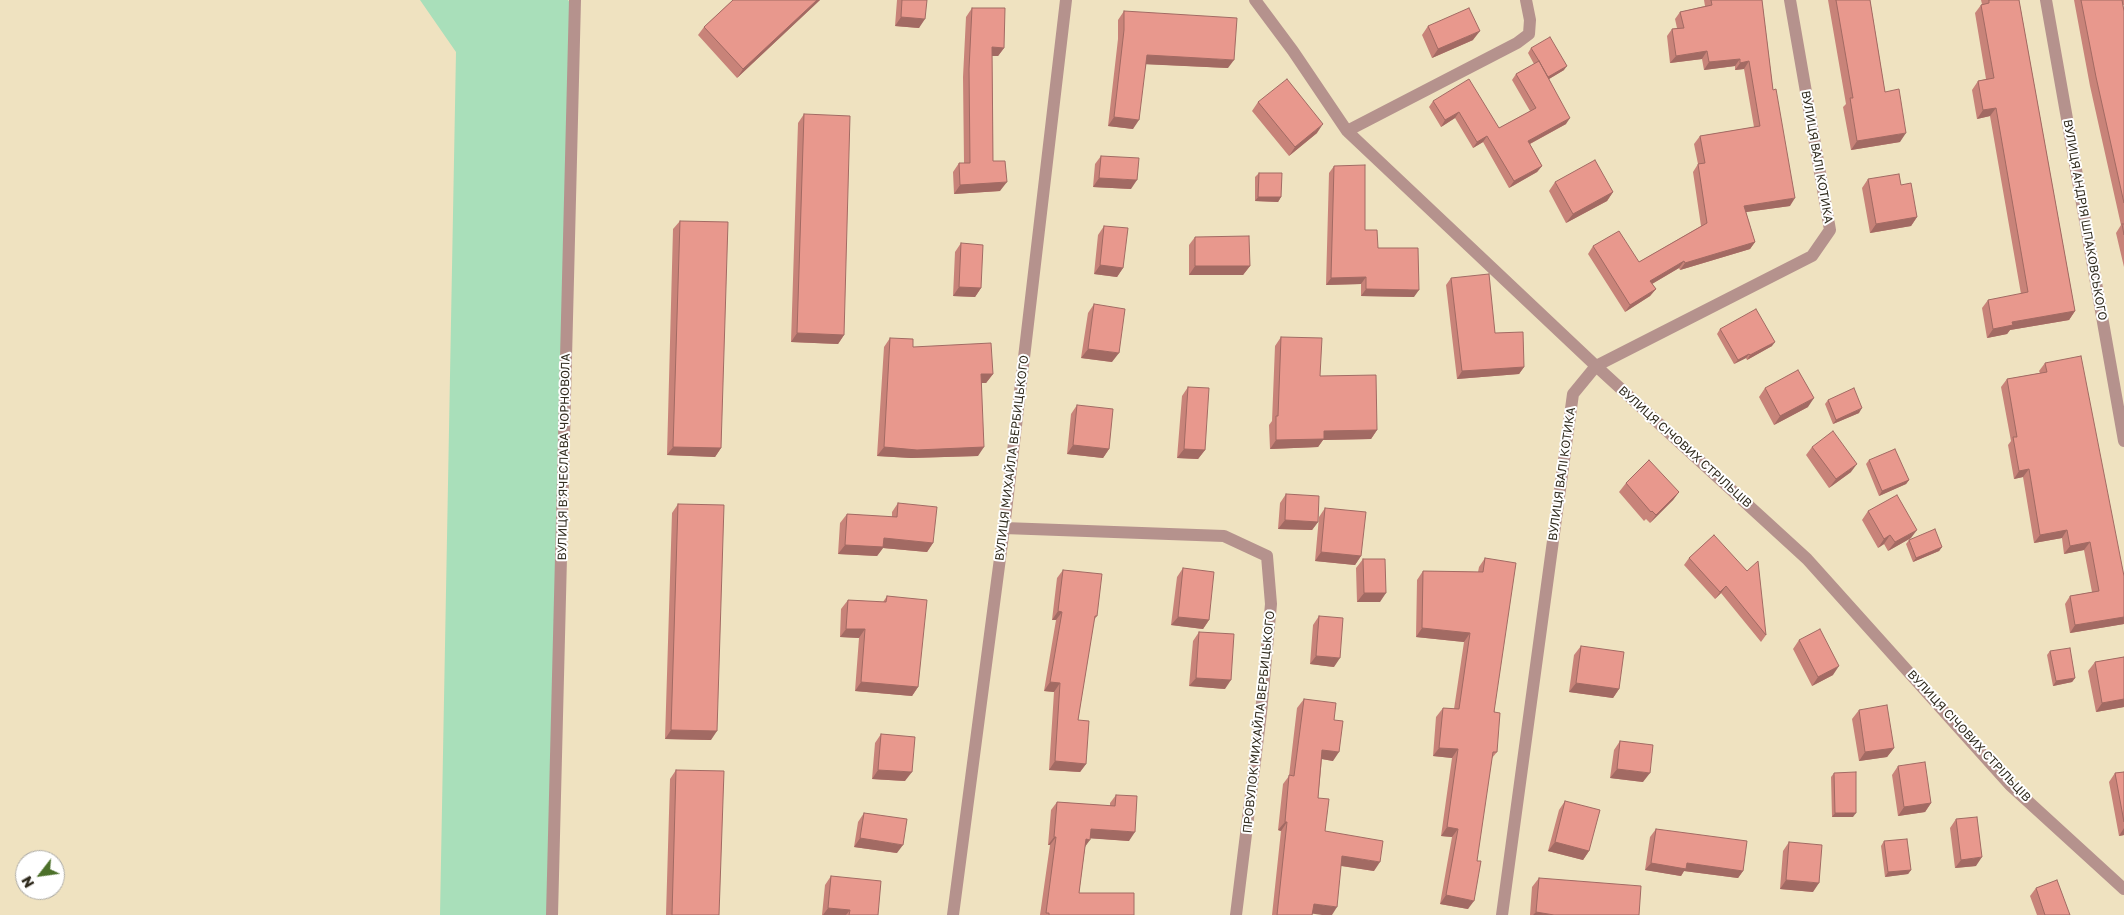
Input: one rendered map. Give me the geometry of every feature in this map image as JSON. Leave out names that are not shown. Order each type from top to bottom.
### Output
[{"type":"street","name":"ВУЛИЦЯ В'ЯЧЕСЛАВА ЧОРНОВОЛА","points":[[552,915],[576,0]]},
{"type":"street","name":"ВУЛИЦЯ МИХАЙЛА ВЕРБИЦЬКОГО","points":[[954,915],[1004,528],[1066,0]]},
{"type":"street","name":"ВУЛИЦЯ СІЧОВИХ СТРІЛЬЦІВ","points":[[1255,0],[1293,50],[1347,131],[1596,366],[1807,559],[2010,785],[2124,889]]},
{"type":"street","points":[[1347,131],[1517,43],[1528,34],[1530,20],[1526,0]]},
{"type":"street","name":"ВУЛИЦЯ ВАЛІ КОТИКА","points":[[1502,915],[1573,394],[1596,366],[1812,256],[1830,230],[1790,0]]},
{"type":"street","name":"ВУЛИЦЯ АНДРІЯ ШПАКОВСЬКОГО","points":[[2046,0],[2124,441]]},
{"type":"street","name":"ПРОВУЛОК МИХАЙЛА ВЕРБИЦЬКОГО","points":[[1004,528],[1224,536],[1267,556],[1271,604],[1261,714],[1236,915]]},
{"type":"green space","points":[[420,0],[568,0],[575,10],[552,915],[440,915],[456,52]]},
{"type":"building","points":[[733,0],[817,0],[743,69],[704,27]]},
{"type":"building","points":[[902,0],[927,0],[925,19],[901,17]]},
{"type":"building","points":[[1711,0],[1762,0],[1773,90],[1776,89],[1795,198],[1744,206],[1755,242],[1685,263],[1684,261],[1650,281],[1656,289],[1630,305],[1593,246],[1619,231],[1639,262],[1707,223],[1698,164],[1705,163],[1700,136],[1760,126],[1749,61],[1740,63],[1740,59],[1709,62],[1707,51],[1676,56],[1672,29],[1684,28],[1680,12],[1712,5]]},
{"type":"building","points":[[1836,0],[1870,0],[1885,92],[1899,89],[1906,133],[1857,141],[1850,98],[1853,98]]},
{"type":"building","points":[[1989,0],[2019,0],[2075,311],[2012,322],[2013,325],[1993,329],[1988,300],[2028,292],[1996,108],[1983,110],[1978,81],[1994,78],[1981,5],[1989,3]]},
{"type":"building","points":[[2081,0],[2122,0],[2124,11],[2124,203],[2096,77]]},
{"type":"building","points":[[972,8],[1005,8],[1004,48],[992,47],[993,161],[1005,161],[1007,182],[960,185],[959,163],[970,163],[969,69]]},
{"type":"building","points":[[1469,8],[1480,31],[1438,49],[1428,26]]},
{"type":"building","points":[[1124,11],[1237,18],[1234,60],[1147,55],[1139,120],[1114,117],[1124,30]]},
{"type":"building","points":[[1550,37],[1567,66],[1548,77],[1531,48]]},
{"type":"building","points":[[1539,61],[1570,118],[1528,141],[1542,166],[1514,181],[1487,136],[1477,142],[1459,112],[1445,120],[1433,101],[1469,79],[1499,128],[1536,108],[1516,74]]},
{"type":"building","points":[[1287,79],[1323,124],[1295,147],[1258,102]]},
{"type":"building","points":[[804,114],[850,116],[844,335],[797,333]]},
{"type":"building","points":[[1101,156],[1139,158],[1137,180],[1099,178]]},
{"type":"building","points":[[1595,160],[1613,192],[1573,214],[1555,182]]},
{"type":"building","points":[[1365,165],[1365,230],[1377,230],[1378,248],[1418,248],[1419,290],[1366,289],[1366,277],[1331,278],[1334,166]]},
{"type":"building","points":[[1259,173],[1282,173],[1281,197],[1258,197]]},
{"type":"building","points":[[1899,174],[1901,185],[1911,183],[1917,217],[1876,224],[1868,179]]},
{"type":"building","points":[[680,221],[728,222],[721,448],[673,447]]},
{"type":"building","points":[[1104,226],[1128,228],[1123,268],[1100,265]]},
{"type":"building","points":[[1249,236],[1250,266],[1195,266],[1195,237]]},
{"type":"building","points":[[961,243],[983,245],[981,288],[959,287]]},
{"type":"building","points":[[1489,274],[1495,333],[1523,332],[1524,367],[1462,371],[1451,278]]},
{"type":"building","points":[[1094,304],[1125,309],[1119,353],[1088,349]]},
{"type":"building","points":[[1756,309],[1775,342],[1738,360],[1720,329]]},
{"type":"building","points":[[1281,337],[1322,338],[1320,376],[1376,375],[1377,430],[1324,431],[1324,439],[1276,440]]},
{"type":"building","points":[[890,338],[913,339],[913,347],[991,343],[993,374],[981,374],[984,447],[917,450],[884,447]]},
{"type":"building","points":[[2081,356],[2124,576],[2124,617],[2075,625],[2070,596],[2099,591],[2090,542],[2070,546],[2067,530],[2040,535],[2029,469],[2019,471],[2013,437],[2017,437],[2007,379],[2047,372],[2045,363]]},
{"type":"building","points":[[1798,370],[1814,398],[1780,416],[1765,388]]},
{"type":"building","points":[[1188,387],[1209,388],[1205,450],[1184,449]]},
{"type":"building","points":[[1854,388],[1862,408],[1836,420],[1828,400]]},
{"type":"building","points":[[1077,405],[1113,409],[1109,449],[1073,445]]},
{"type":"building","points":[[1833,431],[1857,464],[1836,479],[1812,447]]},
{"type":"building","points":[[1895,449],[1909,480],[1882,491],[1869,460]]},
{"type":"building","points":[[1649,460],[1679,492],[1656,515],[1651,512],[1626,483]]},
{"type":"building","points":[[1286,494],[1319,496],[1318,522],[1285,520]]},
{"type":"building","points":[[1897,495],[1917,530],[1895,542],[1890,535],[1884,539],[1868,511]]},
{"type":"building","points":[[898,503],[937,507],[933,543],[884,538],[883,547],[845,545],[847,514],[897,517]]},
{"type":"building","points":[[678,504],[724,505],[717,731],[671,730]]},
{"type":"building","points":[[1325,508],[1366,512],[1361,556],[1321,552]]},
{"type":"building","points":[[1935,529],[1942,547],[1916,558],[1909,540]]},
{"type":"building","points":[[1714,535],[1747,571],[1758,561],[1766,635],[1726,586],[1720,592],[1689,558]]},
{"type":"building","points":[[1485,558],[1516,563],[1494,712],[1500,713],[1497,752],[1493,752],[1477,861],[1481,861],[1474,901],[1446,895],[1458,829],[1447,827],[1458,749],[1439,748],[1443,708],[1459,709],[1470,633],[1422,628],[1423,571],[1483,572]]},
{"type":"building","points":[[1363,559],[1385,559],[1386,593],[1364,593]]},
{"type":"building","points":[[1183,568],[1214,572],[1209,620],[1178,617]]},
{"type":"building","points":[[1063,570],[1102,574],[1097,616],[1095,616],[1078,720],[1089,721],[1086,764],[1055,761],[1060,683],[1050,682],[1062,612],[1058,611]]},
{"type":"building","points":[[887,596],[927,600],[918,687],[861,682],[865,629],[846,629],[848,600],[886,602]]},
{"type":"building","points":[[1319,616],[1343,618],[1340,658],[1316,656]]},
{"type":"building","points":[[1820,629],[1839,666],[1818,677],[1799,640]]},
{"type":"building","points":[[1199,632],[1234,634],[1231,680],[1196,678]]},
{"type":"building","points":[[1581,646],[1624,652],[1619,689],[1576,683]]},
{"type":"building","points":[[2070,648],[2075,678],[2056,681],[2050,651]]},
{"type":"building","points":[[2124,657],[2124,699],[2102,703],[2095,662]]},
{"type":"building","points":[[1304,699],[1336,703],[1334,720],[1343,721],[1339,752],[1322,750],[1318,798],[1329,799],[1325,831],[1383,841],[1380,862],[1342,856],[1337,907],[1314,904],[1312,915],[1277,915],[1287,822],[1285,822],[1289,775],[1294,776]]},
{"type":"building","points":[[1887,705],[1894,748],[1865,752],[1859,710]]},
{"type":"building","points":[[881,734],[915,737],[912,772],[878,770]]},
{"type":"building","points":[[1620,741],[1653,745],[1650,773],[1617,769]]},
{"type":"building","points":[[1925,762],[1931,803],[1904,807],[1898,766]]},
{"type":"building","points":[[676,770],[724,771],[719,915],[672,915]]},
{"type":"building","points":[[1856,772],[1856,813],[1835,813],[1834,773]]},
{"type":"building","points":[[2124,772],[2124,822],[2115,773]]},
{"type":"building","points":[[1116,795],[1137,796],[1135,832],[1091,829],[1090,840],[1086,839],[1079,893],[1134,893],[1134,915],[1049,915],[1049,913],[1046,913],[1056,837],[1054,837],[1057,802],[1115,806]]},
{"type":"building","points":[[1565,801],[1600,810],[1589,851],[1555,842]]},
{"type":"building","points":[[864,813],[907,819],[903,845],[860,838]]},
{"type":"building","points":[[1977,817],[1982,857],[1961,860],[1956,819]]},
{"type":"building","points":[[1656,829],[1747,841],[1743,871],[1687,863],[1686,869],[1651,863]]},
{"type":"building","points":[[1907,839],[1911,870],[1888,872],[1884,841]]},
{"type":"building","points":[[1789,842],[1822,845],[1819,883],[1786,880]]},
{"type":"building","points":[[831,876],[881,881],[878,915],[849,915],[850,910],[828,908]]},
{"type":"building","points":[[1539,878],[1641,886],[1639,915],[1554,915],[1536,912]]},
{"type":"building","points":[[2057,880],[2070,915],[2045,915],[2036,888]]}]
